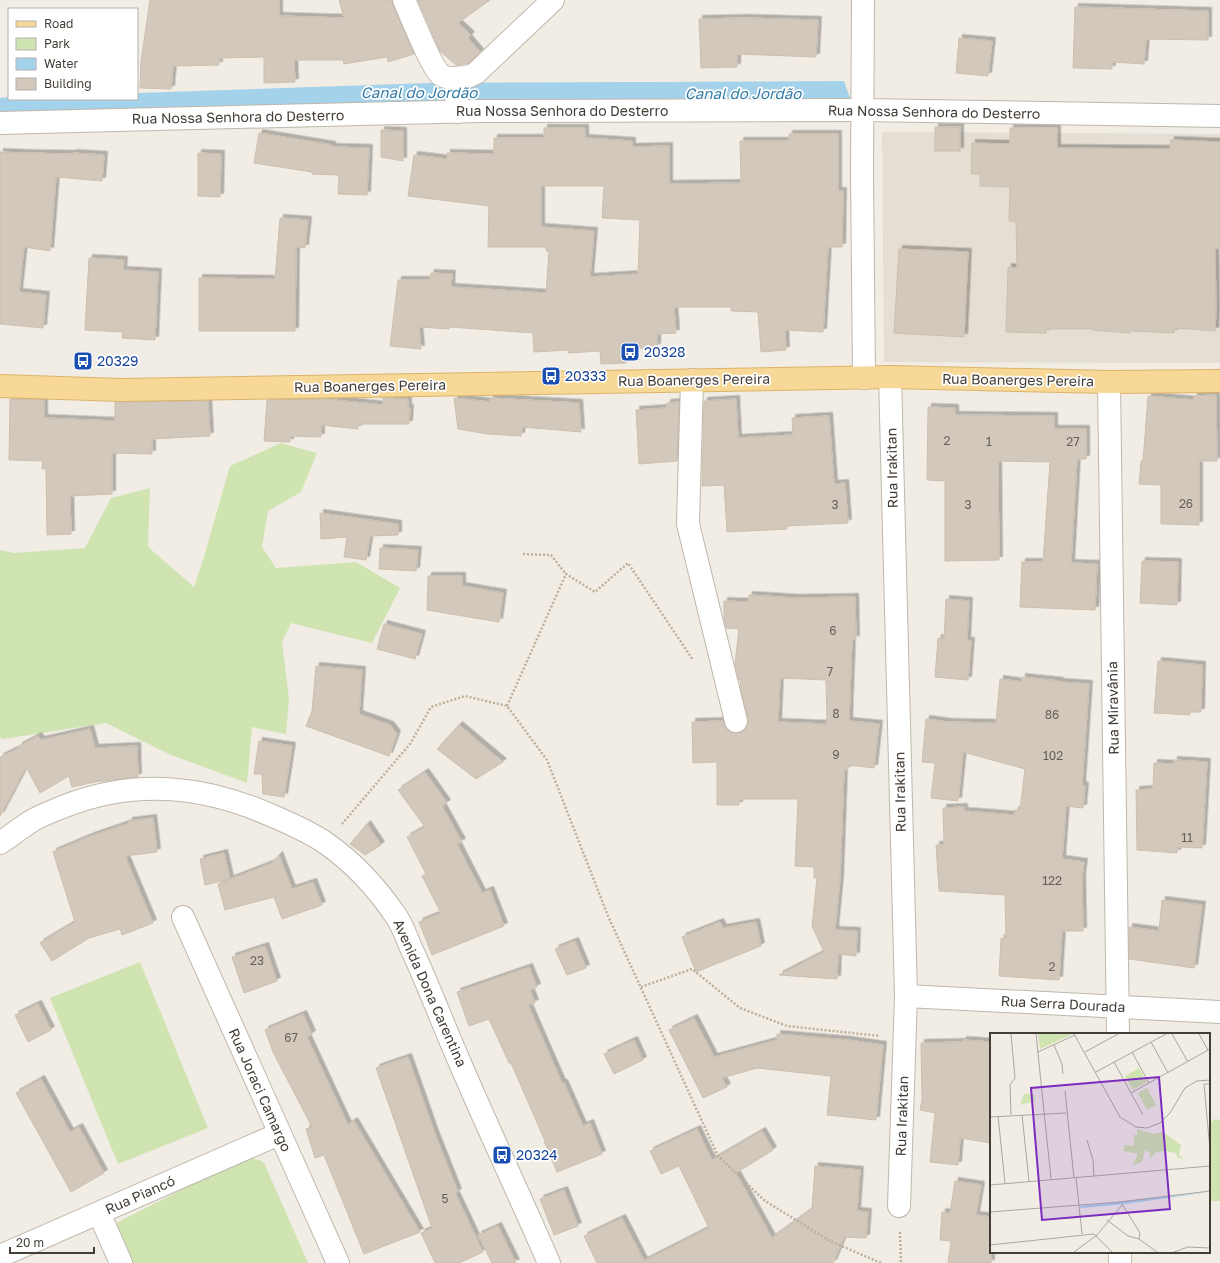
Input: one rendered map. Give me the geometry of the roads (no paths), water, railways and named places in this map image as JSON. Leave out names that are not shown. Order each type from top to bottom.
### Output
[{"type":"main road","name":"Rua Boanerges Pereira","points":[[0,386],[121,390],[890,377],[1109,382],[1220,381]]},
{"type":"street","points":[[404,0],[430,58],[440,74],[456,80],[476,73],[553,0]]},
{"type":"street","points":[[863,0],[862,173],[864,378]]},
{"type":"street","points":[[456,80],[457,110]]},
{"type":"street","name":"Rua Nossa Senhora do Desterro","points":[[0,123],[457,110],[863,110],[1220,116]]},
{"type":"street","name":"Rua Irakitan","points":[[890,377],[906,996],[899,1206]]},
{"type":"street","points":[[692,380],[688,524],[736,721]]},
{"type":"street","name":"Rua Miravânia","points":[[1109,382],[1118,1033]]},
{"type":"street","name":"Avenida Dona Carentina","points":[[0,843],[29,822],[65,806],[82,800],[126,791],[152,789],[178,789],[202,792],[256,808],[289,823],[326,843],[352,864],[376,888],[398,918],[549,1263]]},
{"type":"street","name":"Rua Joraci Camargo","points":[[183,917],[338,1263]]},
{"type":"street","name":"Rua Serra Dourada","points":[[906,996],[1220,1012]]},
{"type":"street","name":"Rua Piancó","points":[[0,1256],[279,1134]]},
{"type":"street","points":[[99,1213],[121,1263]]},
{"type":"water","name":"Canal do Jordão","points":[[844,81],[851,101],[0,114],[0,98],[8,97],[8,100],[138,100],[138,93],[430,83]]},
{"type":"place","name":"20328","points":[[630,352]]},
{"type":"place","name":"20329","points":[[83,361]]},
{"type":"place","name":"20333","points":[[551,376]]},
{"type":"place","name":"20324","points":[[502,1155]]}]
